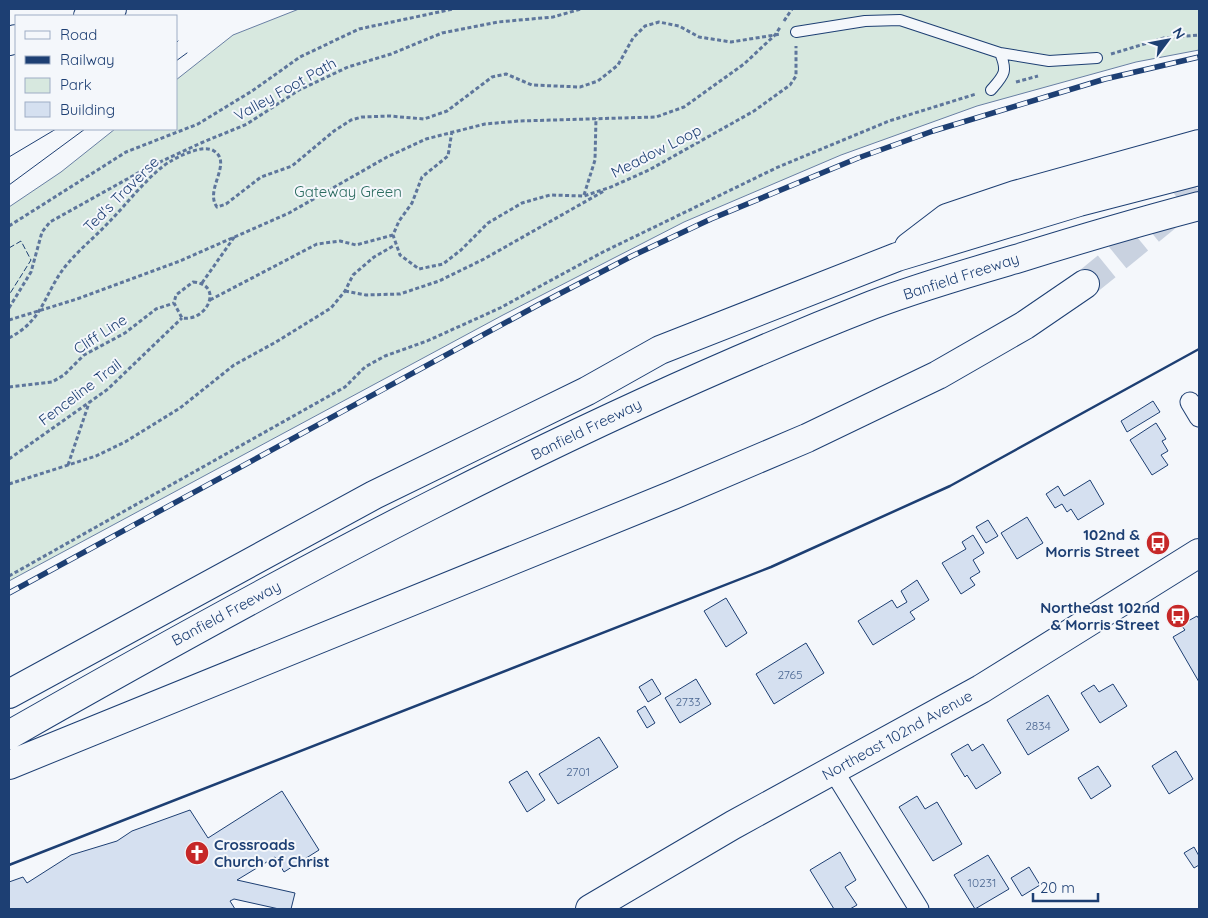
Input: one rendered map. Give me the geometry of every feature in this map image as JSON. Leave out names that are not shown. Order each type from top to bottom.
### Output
[{"type":"main road","points":[[91,15],[112,9]]},
{"type":"main road","points":[[897,257],[947,218],[1023,192],[1199,144]]},
{"type":"main road","points":[[9,694],[374,495],[587,391],[660,350],[897,257],[1079,202],[1199,171]]},
{"type":"main road","name":"Banfield Freeway","points":[[9,734],[180,637],[433,504],[659,394],[875,304],[974,271],[1199,206]]},
{"type":"main road","points":[[1133,224],[1199,222]]},
{"type":"main road","points":[[9,765],[673,495],[807,438],[938,375],[1025,325],[1085,284]]},
{"type":"main road","name":"Northeast 102nd Avenue","points":[[590,909],[668,862],[989,684],[1199,553]]},
{"type":"street","points":[[833,770],[919,909]]},
{"type":"lane","points":[[796,32],[865,21],[900,20],[1000,53],[1049,61],[1097,58]]},
{"type":"lane","points":[[991,90],[1002,77],[1005,66],[1000,53]]},
{"type":"path","points":[[9,226],[126,152],[198,124],[252,91],[300,57],[359,28],[453,9]]},
{"type":"path","name":"Valley Foot Path","points":[[9,308],[31,272],[42,232],[50,222],[148,168],[201,143],[248,124],[299,90],[348,67],[391,54],[442,33],[498,22],[553,17],[581,9]]},
{"type":"path","points":[[9,320],[42,308],[77,299],[180,261],[289,213],[386,157],[426,139],[452,131],[520,121],[656,117],[684,107],[744,64],[775,35],[792,9]]},
{"type":"path","name":"Ted's Traverse","points":[[42,308],[51,289],[68,263],[170,161],[192,152],[208,149],[214,151],[219,156],[221,168],[213,194],[213,202],[218,207],[226,204],[261,177],[292,166],[305,158],[334,131],[351,120],[362,116],[424,119],[447,111],[492,77],[506,74],[532,85],[580,87],[598,81],[618,65],[633,38],[645,26],[659,22],[679,26],[699,37],[731,42],[775,35]]},
{"type":"path","name":"Meadow Loop","points":[[392,235],[400,255],[411,265],[419,269],[436,267],[457,254],[488,223],[522,203],[550,195],[584,196],[649,170],[754,111],[790,85],[796,76],[796,32]]},
{"type":"path","points":[[1097,58],[1164,38],[1199,35]]},
{"type":"path","points":[[9,576],[346,387],[365,367],[385,356],[427,341],[500,308],[603,252],[836,142],[889,121],[1043,74]]},
{"type":"path","points":[[584,196],[595,160],[596,118]]},
{"type":"path","points":[[210,300],[210,292],[207,286],[202,283],[193,282],[176,295],[174,303],[182,318],[192,320],[199,316],[210,300],[317,244],[340,241],[356,245],[392,235],[399,220],[412,204],[422,177],[448,156],[452,131]]},
{"type":"path","points":[[345,291],[366,295],[400,294],[439,281],[484,259],[610,187]]},
{"type":"path","points":[[202,283],[236,235]]},
{"type":"path","points":[[9,484],[96,456],[126,442],[180,408],[234,365],[331,308],[345,291],[353,275],[374,257],[395,245]]},
{"type":"path","name":"Cliff Line","points":[[9,386],[52,382],[64,375],[84,354],[125,333],[156,309],[174,303]]},
{"type":"path","points":[[9,338],[31,324],[42,308]]},
{"type":"path","name":"Fenceline Trail","points":[[9,459],[128,372],[182,318]]},
{"type":"path","points":[[67,466],[89,402]]},
{"type":"green space","name":"Gateway Green","points":[[299,9],[1199,9],[1199,50],[1136,62],[977,106],[841,155],[684,222],[503,315],[9,581],[9,207],[61,172],[114,130],[178,130],[178,78],[233,35]]},
{"type":"building","points":[[1153,401],[1160,412],[1127,432],[1121,421]]},
{"type":"building","points":[[1156,423],[1166,439],[1162,441],[1168,451],[1161,455],[1168,465],[1152,475],[1130,440]]},
{"type":"building","points":[[1090,480],[1104,504],[1078,520],[1071,509],[1067,512],[1062,504],[1055,508],[1046,494],[1058,486],[1064,496]]},
{"type":"building","points":[[1027,517],[1043,543],[1017,559],[1001,533]]},
{"type":"building","points":[[988,520],[998,536],[986,543],[976,527]]},
{"type":"building","points":[[973,535],[984,553],[973,560],[980,572],[970,578],[975,585],[961,594],[942,563],[966,549],[962,542]]},
{"type":"building","points":[[917,580],[929,600],[910,612],[915,619],[873,645],[858,621],[892,600],[897,608],[907,602],[901,591]]},
{"type":"building","points":[[726,598],[747,633],[726,647],[704,611]]},
{"type":"building","points":[[1197,616],[1199,619],[1199,682],[1173,637],[1185,630],[1181,625]]},
{"type":"building","points":[[806,643],[824,673],[774,704],[756,674]]},
{"type":"building","points":[[652,679],[661,694],[648,702],[639,687]]},
{"type":"building","points":[[696,679],[711,704],[680,723],[665,698]]},
{"type":"building","points":[[1113,684],[1127,706],[1100,723],[1081,693],[1094,685],[1099,692]]},
{"type":"building","points":[[1048,695],[1069,730],[1028,755],[1007,720]]},
{"type":"building","points":[[645,706],[655,723],[647,728],[637,711]]},
{"type":"building","points":[[599,737],[618,767],[558,804],[539,774]]},
{"type":"building","points":[[968,744],[972,751],[983,744],[1001,773],[976,789],[967,775],[965,777],[951,754]]},
{"type":"building","points":[[1176,751],[1193,779],[1169,794],[1152,766]]},
{"type":"building","points":[[1098,766],[1111,786],[1091,799],[1078,778]]},
{"type":"building","points":[[527,771],[545,800],[527,812],[509,782]]},
{"type":"building","name":"Crossroads Church of Christ","points":[[282,791],[319,850],[284,872],[275,857],[237,880],[295,893],[291,909],[279,909],[234,899],[230,901],[235,909],[9,909],[9,882],[23,877],[27,883],[71,855],[117,841],[132,831],[190,810],[208,838]]},
{"type":"building","points":[[917,796],[925,809],[937,802],[962,844],[933,861],[899,807]]},
{"type":"building","points":[[1194,847],[1199,856],[1199,865],[1194,868],[1184,853]]},
{"type":"building","points":[[840,852],[856,880],[845,887],[857,905],[850,909],[834,909],[810,870]]},
{"type":"building","points":[[988,855],[1009,889],[975,909],[954,875]]},
{"type":"building","points":[[1029,867],[1040,885],[1022,896],[1011,878]]},
{"type":"tunnel","points":[[1085,284],[1199,191]]},
{"type":"tram line","points":[[178,60],[187,53]]},
{"type":"tram line","points":[[9,157],[54,130]]},
{"type":"tram line","points":[[9,185],[84,130]]},
{"type":"railway","points":[[9,593],[538,305],[632,256],[711,219],[858,158],[933,131],[1105,79],[1199,57]]},
{"type":"fence","points":[[9,248],[21,241],[31,260],[9,295]]},
{"type":"wall","points":[[9,865],[771,567],[950,486],[1199,349]]},
{"type":"place","name":"102nd & Morris Street","points":[[1158,543]]},
{"type":"place","name":"Northeast 102nd & Morris Street","points":[[1178,616]]},
{"type":"place","name":"Crossroads Church of Christ","points":[[197,853]]}]
